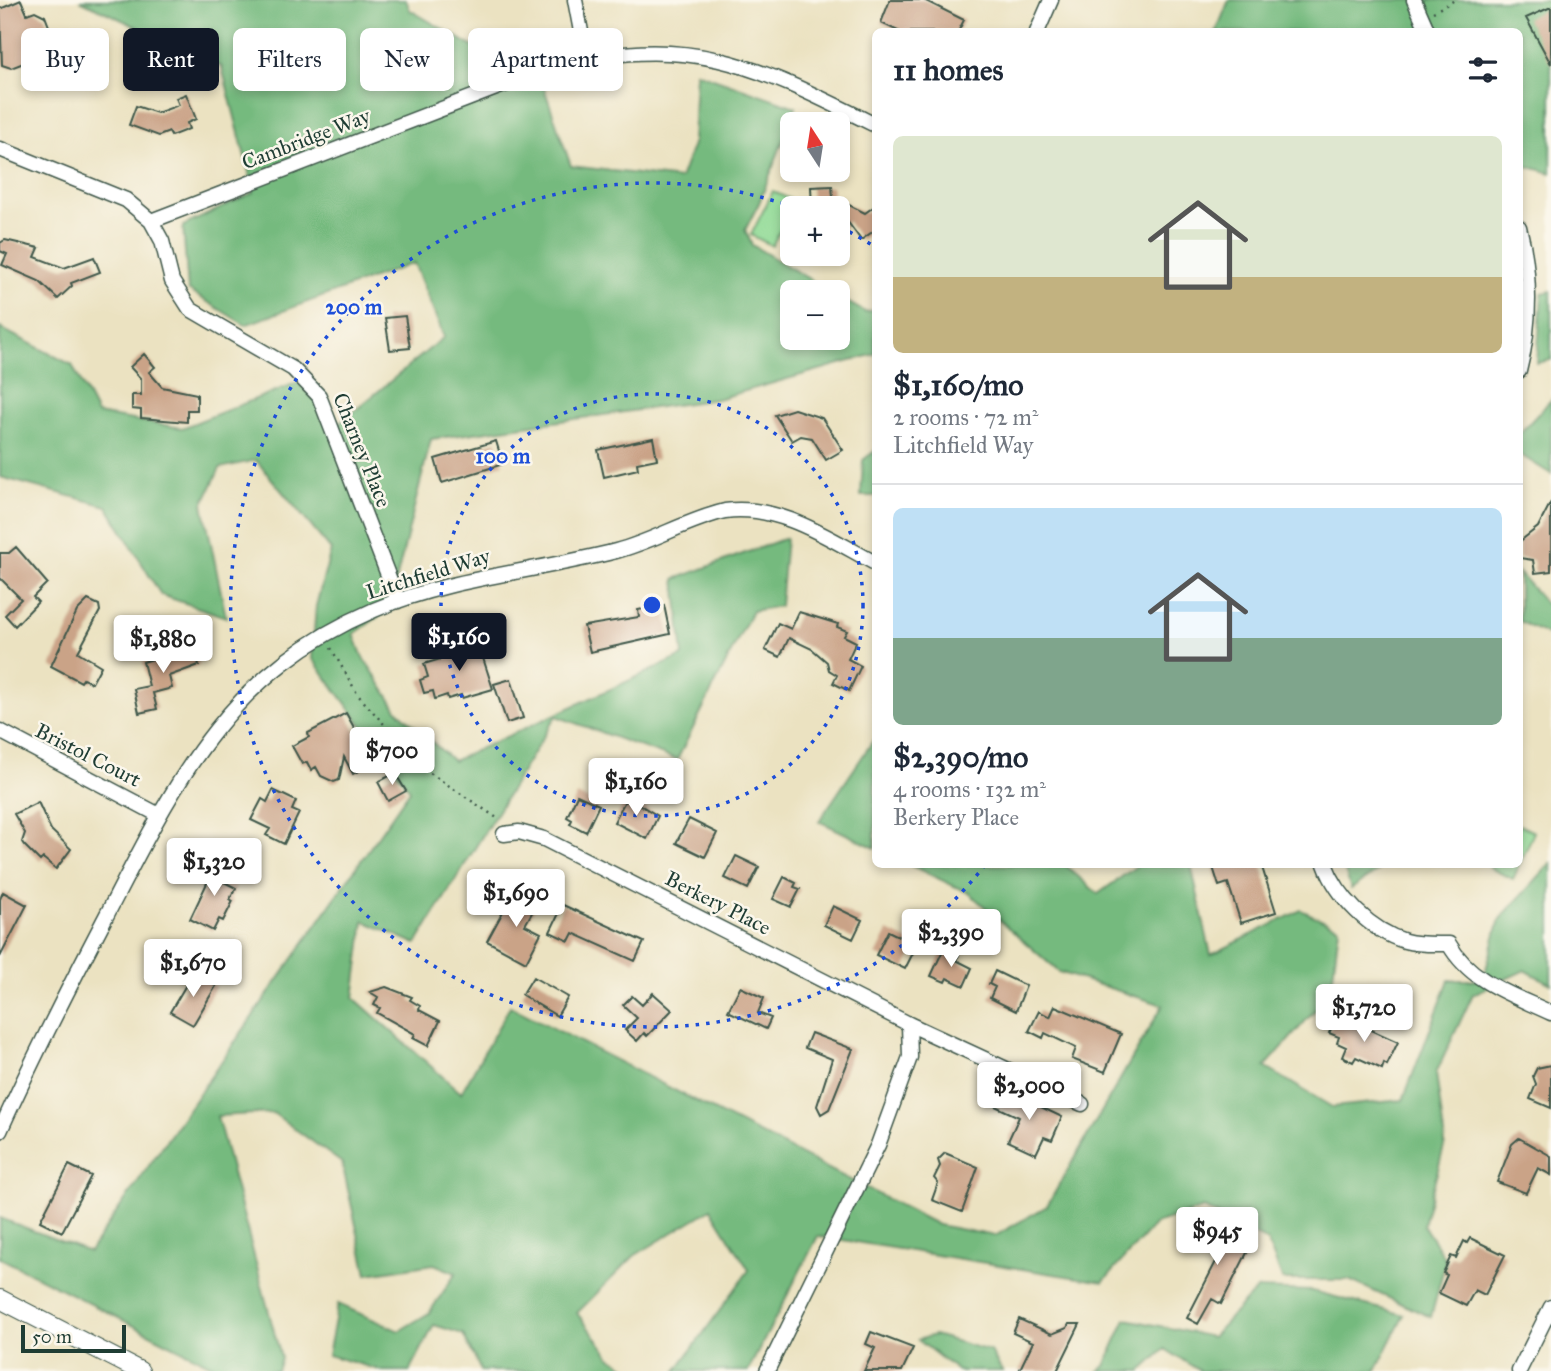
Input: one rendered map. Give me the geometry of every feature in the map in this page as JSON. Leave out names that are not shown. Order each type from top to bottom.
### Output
[{"type":"main road","points":[[0,1299],[138,1370]]},
{"type":"street","points":[[575,0],[580,28]]},
{"type":"street","points":[[1039,28],[1051,0]]},
{"type":"street","points":[[1414,0],[1426,28]]},
{"type":"street","name":"Cambridge Way","points":[[623,54],[649,51],[712,57],[777,77],[872,124]]},
{"type":"street","name":"Cambridge Way","points":[[151,221],[488,91]]},
{"type":"street","points":[[0,149],[126,200],[151,221]]},
{"type":"street","name":"Charney Place","points":[[151,221],[162,241],[172,281],[190,309],[293,369],[319,396],[398,601]]},
{"type":"street","points":[[1523,256],[1528,292],[1523,347]]},
{"type":"street","name":"Litchfield Way","points":[[0,1131],[31,1062],[177,781],[222,721],[276,669],[324,636],[398,601],[504,572],[615,551],[708,515],[744,508],[789,519],[872,561]]},
{"type":"street","name":"Bristol Court","points":[[0,731],[159,815]]},
{"type":"street","name":"Berkery Place","points":[[512,833],[544,839],[909,1024],[1082,1104]]},
{"type":"street","points":[[1326,868],[1331,880],[1348,902],[1386,933],[1406,942],[1449,944],[1459,962],[1472,974],[1551,1013]]},
{"type":"street","points":[[766,1371],[878,1145],[910,1057],[909,1024]]},
{"type":"street","points":[[1519,1371],[1551,1307]]},
{"type":"path","points":[[1421,17],[1455,0]]},
{"type":"path","points":[[324,636],[358,695],[424,769],[512,833]]},
{"type":"green space","points":[[80,0],[406,0],[410,10],[441,28],[360,28],[360,91],[454,91],[454,36],[468,44],[468,91],[545,91],[571,166],[680,179],[693,144],[696,72],[796,107],[794,112],[780,112],[780,149],[759,203],[745,230],[752,245],[780,262],[780,266],[787,266],[811,280],[780,280],[780,350],[850,350],[850,304],[865,312],[872,311],[872,355],[717,399],[431,439],[389,609],[354,634],[362,655],[398,711],[453,761],[683,656],[675,579],[786,538],[780,606],[752,611],[677,760],[556,716],[416,944],[364,921],[354,998],[461,1093],[510,1006],[938,1225],[995,1236],[1047,1206],[1163,1005],[1059,972],[969,893],[916,868],[1068,868],[1098,894],[1134,868],[1192,868],[1211,955],[1301,910],[1339,927],[1331,992],[1265,1067],[1332,1107],[1403,1100],[1449,980],[1483,980],[1500,919],[1551,863],[1551,984],[1525,970],[1473,994],[1436,1073],[1445,1143],[1423,1225],[1446,1260],[1431,1317],[1349,1280],[1283,1280],[1267,1241],[1204,1208],[1155,1224],[1103,1282],[818,1236],[748,1371],[676,1371],[749,1270],[711,1209],[634,1256],[577,1313],[611,1357],[632,1371],[481,1371],[463,1334],[434,1325],[410,1371],[383,1371],[328,1355],[338,1304],[399,1331],[429,1313],[456,1273],[434,1264],[367,1274],[342,1163],[273,1113],[217,1116],[281,1358],[277,1371],[223,1371],[0,1258],[0,1218],[89,1252],[410,790],[312,658],[316,606],[331,550],[256,460],[220,468],[203,504],[226,617],[161,595],[107,506],[0,477],[0,328],[72,365],[97,414],[182,428],[306,379],[335,427],[444,337],[414,263],[245,325],[188,290],[183,226],[254,192],[222,67],[219,66],[219,28],[139,28]]},
{"type":"green space","points":[[1229,0],[1551,0],[1551,173],[1523,165],[1523,28],[1218,28]]},
{"type":"green space","points":[[773,191],[783,196],[780,196],[780,231],[772,246],[751,235]]},
{"type":"green space","points":[[1551,291],[1551,360],[1537,363],[1542,293]]},
{"type":"green space","points":[[1551,400],[1551,474],[1523,456],[1523,430]]},
{"type":"green space","points":[[872,453],[872,496],[861,496],[863,460]]},
{"type":"green space","points":[[1523,578],[1551,610],[1551,637],[1523,623]]},
{"type":"green space","points":[[872,742],[872,847],[819,821]]},
{"type":"green space","points":[[1523,827],[1534,832],[1523,857]]},
{"type":"green space","points":[[1344,868],[1378,868],[1378,871],[1351,889]]},
{"type":"green space","points":[[1490,868],[1518,868],[1513,879]]},
{"type":"green space","points":[[1257,1289],[1313,1291],[1404,1315],[1376,1371],[1200,1371],[1165,1349],[1141,1371],[1099,1371],[1105,1366],[1126,1319],[1212,1337]]},
{"type":"green space","points":[[934,1335],[990,1351],[1002,1371],[958,1371],[918,1340]]},
{"type":"building","points":[[21,0],[27,14],[35,11],[45,16],[50,28],[21,28],[21,64],[11,68],[2,65],[0,9]]},
{"type":"building","points":[[890,0],[924,0],[964,20],[960,28],[892,28],[881,23]]},
{"type":"building","points":[[1551,7],[1551,64],[1526,18]]},
{"type":"building","points":[[186,94],[196,119],[187,123],[189,129],[171,136],[169,132],[159,136],[129,125],[136,106],[157,113],[179,105],[176,98]]},
{"type":"building","points":[[832,186],[833,196],[811,196],[811,187]]},
{"type":"building","points":[[850,206],[865,213],[872,208],[872,232],[861,240],[850,225]]},
{"type":"building","points":[[5,240],[39,248],[35,257],[64,268],[94,257],[100,272],[71,283],[72,286],[58,299],[39,281],[2,265],[7,254],[0,251],[0,243]]},
{"type":"building","points":[[405,316],[410,348],[390,350],[385,318]]},
{"type":"building","points":[[144,354],[155,367],[149,372],[162,387],[197,394],[197,410],[187,410],[187,422],[141,418],[141,410],[132,409],[132,395],[141,395],[141,379],[130,367]]},
{"type":"building","points":[[794,409],[822,418],[843,450],[826,460],[812,438],[801,436],[792,441],[775,415]]},
{"type":"building","points":[[653,438],[657,459],[637,463],[638,469],[604,477],[598,450]]},
{"type":"building","points":[[496,441],[503,464],[442,483],[435,459]]},
{"type":"building","points":[[1551,502],[1551,571],[1535,573],[1533,560],[1523,559],[1523,539],[1538,527]]},
{"type":"building","points":[[16,547],[47,583],[33,597],[38,602],[15,626],[5,615],[21,599],[0,578],[0,553],[9,553]]},
{"type":"building","points":[[88,600],[99,605],[100,611],[78,652],[101,666],[92,683],[83,679],[81,682],[51,666],[77,611]]},
{"type":"building","points":[[664,605],[670,634],[590,652],[584,626],[639,617],[638,610]]},
{"type":"building","points":[[799,612],[838,624],[837,627],[847,631],[844,636],[856,642],[848,659],[861,666],[849,691],[833,683],[837,675],[829,670],[827,662],[812,649],[789,638],[780,657],[765,650],[778,623],[791,629]]},
{"type":"building","points":[[483,638],[489,656],[483,658],[493,689],[448,699],[447,695],[435,699],[433,691],[424,693],[420,680],[428,677],[424,664],[467,651],[465,643]]},
{"type":"building","points":[[195,646],[199,665],[169,676],[172,688],[153,693],[157,709],[139,713],[134,689],[149,686],[143,662]]},
{"type":"building","points":[[511,679],[523,718],[507,723],[494,684]]},
{"type":"building","points":[[346,713],[361,740],[357,743],[369,765],[353,774],[344,757],[339,780],[334,782],[321,776],[316,767],[311,770],[307,762],[302,764],[292,746],[309,737],[308,733]]},
{"type":"building","points":[[395,773],[406,791],[388,801],[378,782]]},
{"type":"building","points":[[273,790],[296,801],[292,810],[299,813],[284,844],[266,835],[270,829],[251,820],[262,799],[267,802]]},
{"type":"building","points":[[577,795],[599,805],[586,832],[570,824],[572,820],[567,817]]},
{"type":"building","points":[[627,797],[658,816],[647,839],[614,822]]},
{"type":"building","points":[[38,802],[51,830],[71,849],[56,869],[43,858],[40,861],[24,845],[22,842],[25,833],[14,814]]},
{"type":"building","points":[[689,819],[717,833],[705,857],[676,843]]},
{"type":"building","points":[[736,856],[759,867],[748,889],[725,878]]},
{"type":"building","points":[[208,862],[229,873],[224,882],[236,888],[223,921],[219,919],[213,931],[190,919],[208,881],[201,877]]},
{"type":"building","points":[[1213,868],[1262,868],[1276,912],[1241,923],[1228,883],[1219,886]]},
{"type":"building","points":[[784,877],[796,883],[794,887],[800,889],[791,907],[773,899]]},
{"type":"building","points":[[3,892],[27,905],[0,957],[0,899]]},
{"type":"building","points":[[527,894],[539,900],[525,925],[541,933],[526,962],[487,941],[511,897],[522,903]]},
{"type":"building","points":[[563,905],[644,942],[635,961],[573,933],[569,941],[550,932]]},
{"type":"building","points":[[833,906],[862,920],[853,939],[824,925]]},
{"type":"building","points":[[888,931],[917,945],[905,969],[876,955]]},
{"type":"building","points":[[944,948],[959,955],[956,960],[972,968],[964,986],[947,978],[945,982],[931,976]]},
{"type":"building","points":[[995,971],[1026,986],[1016,1011],[990,998],[995,987],[989,984]]},
{"type":"building","points":[[193,973],[216,986],[193,1025],[170,1012]]},
{"type":"building","points":[[533,977],[568,997],[557,1016],[522,995]]},
{"type":"building","points":[[386,987],[412,997],[410,1000],[420,1006],[419,1010],[440,1021],[428,1046],[413,1038],[415,1034],[377,1013],[380,1008],[374,1005],[378,997],[370,992]]},
{"type":"building","points":[[740,987],[764,998],[758,1013],[771,1018],[766,1029],[728,1011]]},
{"type":"building","points":[[653,993],[672,1010],[647,1036],[644,1033],[637,1041],[625,1030],[637,1018],[623,1005],[632,996],[642,1005]]},
{"type":"building","points":[[1055,1006],[1121,1034],[1105,1072],[1072,1059],[1076,1048],[1045,1033],[1043,1038],[1029,1031],[1039,1011],[1050,1017]]},
{"type":"building","points":[[1335,1021],[1353,1027],[1356,1023],[1398,1042],[1387,1065],[1384,1063],[1382,1069],[1356,1057],[1353,1062],[1342,1057],[1346,1047],[1337,1043],[1339,1037],[1329,1033]]},
{"type":"building","points":[[811,1033],[853,1049],[829,1109],[821,1114],[817,1106],[832,1059],[805,1048]]},
{"type":"building","points":[[1551,1065],[1551,1108],[1530,1099],[1536,1084],[1533,1076],[1537,1068]]},
{"type":"building","points":[[1003,1089],[1062,1117],[1052,1140],[1044,1137],[1036,1154],[1008,1141],[1019,1117],[995,1106]]},
{"type":"building","points":[[1519,1138],[1551,1156],[1551,1175],[1538,1168],[1526,1193],[1497,1182],[1512,1144]]},
{"type":"building","points":[[945,1153],[978,1167],[962,1212],[932,1200],[938,1183],[934,1178],[940,1166],[938,1160]]},
{"type":"building","points":[[69,1165],[91,1176],[62,1232],[40,1221]]},
{"type":"building","points":[[1201,1220],[1250,1247],[1221,1304],[1212,1299],[1198,1324],[1187,1318],[1220,1254],[1191,1239]]},
{"type":"building","points":[[1470,1238],[1505,1255],[1485,1295],[1475,1290],[1466,1306],[1439,1293],[1447,1275],[1443,1273],[1451,1256],[1456,1258],[1464,1241],[1467,1243]]},
{"type":"building","points":[[1019,1319],[1052,1334],[1067,1328],[1069,1324],[1080,1324],[1057,1371],[1019,1371],[1033,1342],[1013,1333]]},
{"type":"building","points":[[871,1332],[913,1348],[902,1371],[864,1371],[875,1348],[866,1344]]}]
